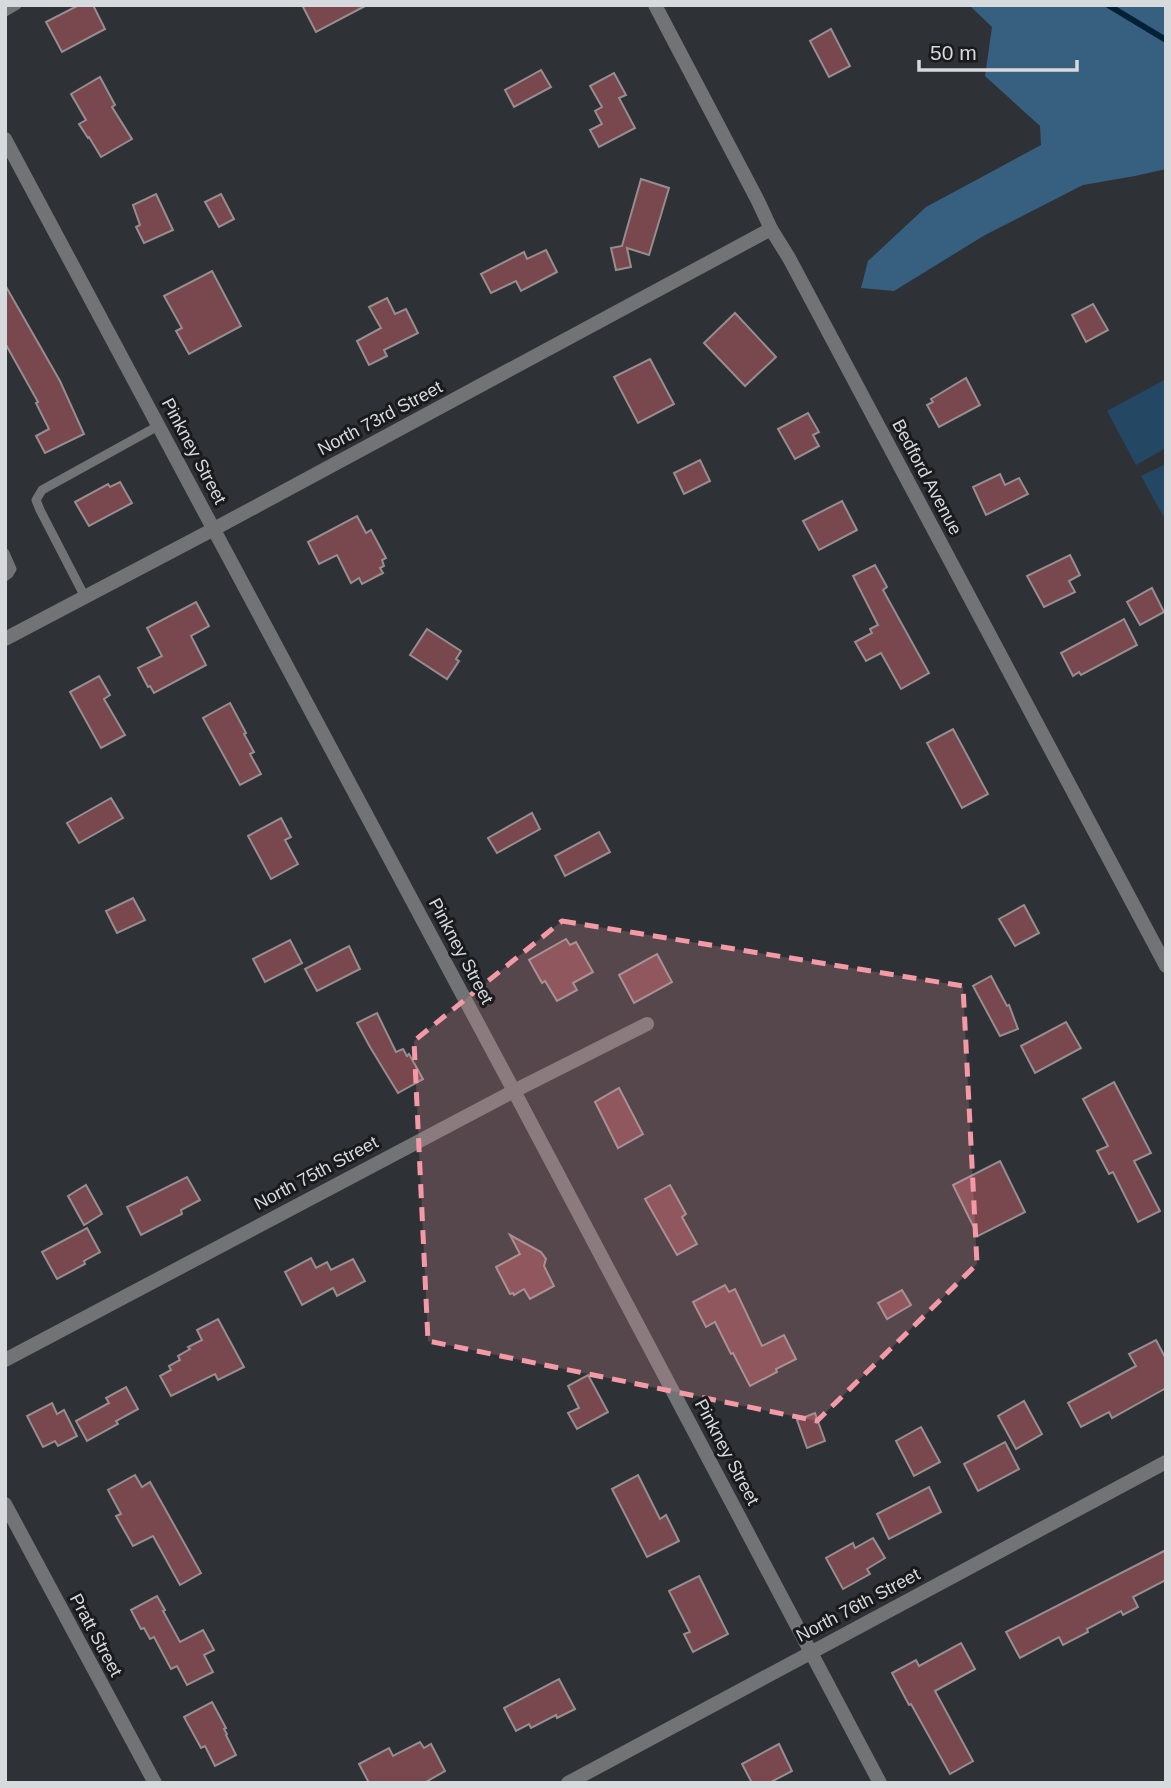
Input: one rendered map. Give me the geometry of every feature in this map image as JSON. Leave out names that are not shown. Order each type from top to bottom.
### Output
[{"type":"street","name":"Bedford Avenue","points":[[655,5],[771,229],[796,270],[1166,966]]},
{"type":"street","name":"Pinkney Street","points":[[5,139],[880,1783]]},
{"type":"street","name":"North 73rd Street","points":[[5,639],[771,229]]},
{"type":"street","name":"North 75th Street","points":[[5,1360],[513,1091],[647,1024]]},
{"type":"street","name":"North 76th Street","points":[[568,1783],[1166,1462]]},
{"type":"street","name":"Pratt Street","points":[[5,1504],[155,1783]]},
{"type":"lane","points":[[5,12],[17,5]]},
{"type":"lane","points":[[85,597],[36,500],[42,490],[158,426]]},
{"type":"lane","points":[[5,553],[12,569],[5,577]]},
{"type":"highlighted area","points":[[562,921],[963,986],[977,1264],[817,1421],[428,1341],[414,1041]]},
{"type":"shaded area","points":[[969,5],[1166,5],[1166,169],[1083,185],[985,235],[894,291],[861,288],[868,261],[926,207],[1041,145],[1040,126],[985,76],[992,27]]},
{"type":"shaded area","points":[[1166,379],[1166,448],[1136,465],[1107,411]]},
{"type":"shaded area","points":[[1166,464],[1166,521],[1141,476]]},
{"type":"building","points":[[79,5],[93,5],[105,29],[62,52],[46,22]]},
{"type":"building","points":[[302,5],[367,5],[316,32]]},
{"type":"building","points":[[831,29],[850,66],[829,77],[810,41]]},
{"type":"building","points":[[541,70],[551,87],[514,107],[505,90]]},
{"type":"building","points":[[614,73],[626,95],[619,98],[635,128],[599,147],[590,130],[602,124],[595,111],[602,107],[590,86]]},
{"type":"building","points":[[100,77],[115,105],[112,107],[132,139],[101,157],[79,124],[86,120],[71,94]]},
{"type":"building","points":[[641,179],[669,188],[649,255],[627,248],[631,267],[616,270],[611,248],[622,246]]},
{"type":"building","points":[[156,194],[173,230],[144,243],[136,227],[140,225],[133,205]]},
{"type":"building","points":[[221,194],[234,219],[219,227],[205,202]]},
{"type":"building","points":[[546,250],[557,272],[521,291],[516,281],[491,293],[481,274],[524,252],[527,259]]},
{"type":"building","points":[[212,271],[241,326],[189,354],[176,331],[182,328],[164,296]]},
{"type":"building","points":[[5,285],[60,381],[84,434],[45,453],[36,436],[49,429],[36,403],[38,402],[5,343]]},
{"type":"building","points":[[387,298],[395,314],[406,309],[418,333],[384,350],[387,356],[369,365],[357,341],[381,328],[369,307]]},
{"type":"building","points":[[1093,304],[1108,330],[1086,342],[1072,315]]},
{"type":"building","points":[[735,313],[776,357],[745,386],[704,343]]},
{"type":"building","points":[[650,359],[674,404],[638,423],[614,377]]},
{"type":"building","points":[[966,378],[980,405],[939,427],[927,405],[933,402],[931,399]]},
{"type":"building","points":[[808,413],[819,432],[813,435],[819,446],[795,459],[778,429]]},
{"type":"building","points":[[700,460],[710,481],[684,494],[674,473]]},
{"type":"building","points":[[1000,474],[1005,485],[1019,478],[1028,494],[986,515],[973,487]]},
{"type":"building","points":[[120,482],[132,503],[89,526],[75,502],[108,484],[110,487]]},
{"type":"building","points":[[842,501],[857,530],[819,550],[803,521]]},
{"type":"building","points":[[357,516],[366,533],[371,530],[386,558],[382,560],[384,566],[380,568],[383,573],[362,584],[359,578],[351,583],[337,555],[319,564],[308,542]]},
{"type":"building","points":[[1070,555],[1080,575],[1069,581],[1075,592],[1044,607],[1027,576]]},
{"type":"building","points":[[875,565],[887,587],[883,590],[929,673],[901,689],[881,653],[866,661],[855,642],[872,633],[870,629],[878,625],[853,576]]},
{"type":"building","points":[[1152,588],[1164,612],[1140,625],[1127,602]]},
{"type":"building","points":[[196,602],[209,626],[191,636],[206,665],[154,693],[138,668],[162,656],[147,628]]},
{"type":"building","points":[[1124,619],[1137,645],[1081,675],[1079,672],[1073,676],[1061,653]]},
{"type":"building","points":[[427,629],[461,651],[456,659],[459,661],[447,679],[410,655]]},
{"type":"building","points":[[99,676],[110,695],[104,699],[125,735],[101,748],[70,692]]},
{"type":"building","points":[[230,703],[246,733],[244,734],[254,752],[250,754],[261,774],[240,785],[203,718]]},
{"type":"building","points":[[953,729],[988,794],[962,808],[927,743]]},
{"type":"building","points":[[111,798],[123,818],[79,843],[67,823]]},
{"type":"building","points":[[532,813],[540,829],[497,853],[488,838]]},
{"type":"building","points":[[281,818],[291,837],[285,840],[298,864],[271,879],[248,836]]},
{"type":"building","points":[[599,832],[610,852],[565,876],[555,856]]},
{"type":"building","points":[[133,898],[145,920],[117,933],[106,911]]},
{"type":"building","points":[[1024,905],[1039,933],[1015,946],[999,919]]},
{"type":"building","points":[[566,939],[570,945],[576,942],[593,972],[573,983],[577,990],[557,1001],[545,981],[542,983],[529,960]]},
{"type":"building","points":[[290,940],[302,963],[265,982],[253,959]]},
{"type":"building","points":[[349,946],[360,969],[317,991],[305,969]]},
{"type":"building","points":[[657,954],[672,982],[634,1003],[619,975]]},
{"type":"building","points":[[991,976],[1007,1006],[1009,1005],[1018,1029],[1000,1036],[973,986]]},
{"type":"building","points":[[377,1013],[396,1052],[403,1049],[407,1056],[409,1054],[423,1079],[398,1093],[357,1023]]},
{"type":"building","points":[[1066,1022],[1081,1048],[1035,1073],[1021,1046]]},
{"type":"building","points":[[1114,1082],[1151,1153],[1134,1161],[1160,1211],[1138,1222],[1113,1172],[1109,1174],[1097,1151],[1108,1146],[1083,1099]]},
{"type":"building","points":[[619,1088],[643,1134],[618,1148],[595,1102]]},
{"type":"building","points":[[1000,1161],[1025,1212],[978,1236],[953,1185]]},
{"type":"building","points":[[187,1177],[200,1200],[181,1210],[182,1214],[141,1235],[127,1207]]},
{"type":"building","points":[[86,1185],[102,1214],[84,1225],[68,1196]]},
{"type":"building","points":[[670,1185],[686,1214],[682,1217],[697,1244],[677,1255],[645,1199]]},
{"type":"building","points":[[87,1228],[100,1252],[84,1261],[85,1264],[57,1279],[42,1252]]},
{"type":"building","points":[[510,1235],[541,1252],[546,1259],[544,1266],[554,1286],[530,1299],[524,1289],[514,1295],[510,1294],[496,1267],[520,1254]]},
{"type":"building","points":[[311,1258],[316,1268],[327,1262],[331,1270],[353,1259],[365,1281],[337,1296],[333,1288],[302,1305],[285,1272]]},
{"type":"building","points":[[725,1285],[729,1292],[735,1289],[762,1346],[784,1335],[796,1359],[750,1386],[715,1322],[706,1327],[693,1302]]},
{"type":"building","points":[[902,1290],[911,1305],[887,1319],[878,1303]]},
{"type":"building","points":[[218,1319],[244,1367],[218,1380],[215,1374],[171,1396],[160,1376],[171,1370],[169,1366],[180,1360],[178,1356],[190,1349],[188,1347],[202,1340],[197,1330]]},
{"type":"building","points":[[1156,1340],[1166,1359],[1166,1388],[1112,1418],[1109,1412],[1081,1427],[1068,1403],[1136,1366],[1129,1354]]},
{"type":"building","points":[[588,1375],[608,1412],[577,1429],[568,1413],[579,1408],[568,1386]]},
{"type":"building","points":[[126,1387],[138,1409],[87,1441],[76,1421],[109,1403],[106,1398]]},
{"type":"building","points":[[1024,1401],[1042,1434],[1016,1449],[998,1416]]},
{"type":"building","points":[[52,1403],[57,1414],[64,1410],[77,1436],[58,1446],[55,1441],[43,1447],[27,1416]]},
{"type":"building","points":[[815,1413],[825,1441],[807,1448],[797,1420]]},
{"type":"building","points":[[921,1427],[940,1462],[914,1476],[896,1441]]},
{"type":"building","points":[[1005,1442],[1019,1469],[978,1491],[964,1464]]},
{"type":"building","points":[[135,1475],[142,1487],[150,1482],[201,1573],[180,1585],[153,1536],[133,1546],[116,1516],[121,1514],[108,1490]]},
{"type":"building","points":[[638,1475],[660,1519],[666,1515],[679,1541],[647,1557],[612,1489]]},
{"type":"building","points":[[929,1487],[941,1512],[889,1539],[877,1514]]},
{"type":"building","points":[[873,1538],[885,1558],[867,1569],[870,1574],[843,1589],[826,1558],[853,1543],[855,1548]]},
{"type":"building","points":[[1166,1550],[1166,1580],[1133,1597],[1138,1607],[1123,1615],[1121,1611],[1063,1645],[1059,1637],[1020,1658],[1006,1632]]},
{"type":"building","points":[[699,1576],[728,1634],[693,1652],[684,1634],[690,1632],[669,1591]]},
{"type":"building","points":[[157,1596],[180,1642],[203,1630],[214,1650],[204,1655],[213,1672],[187,1685],[177,1666],[171,1669],[154,1637],[150,1639],[144,1628],[141,1629],[131,1610]]},
{"type":"building","points":[[961,1643],[975,1669],[935,1691],[973,1761],[950,1774],[892,1673],[916,1660],[919,1666]]},
{"type":"building","points":[[559,1679],[575,1709],[531,1728],[529,1724],[516,1731],[504,1708]]},
{"type":"building","points":[[212,1702],[236,1755],[215,1766],[205,1746],[201,1748],[184,1717]]},
{"type":"building","points":[[420,1742],[424,1748],[431,1744],[445,1771],[424,1783],[369,1783],[359,1764],[389,1748],[393,1756]]},
{"type":"building","points":[[779,1744],[792,1771],[769,1783],[752,1783],[742,1764]]},
{"type":"waterway","points":[[1108,5],[1166,40]]}]
